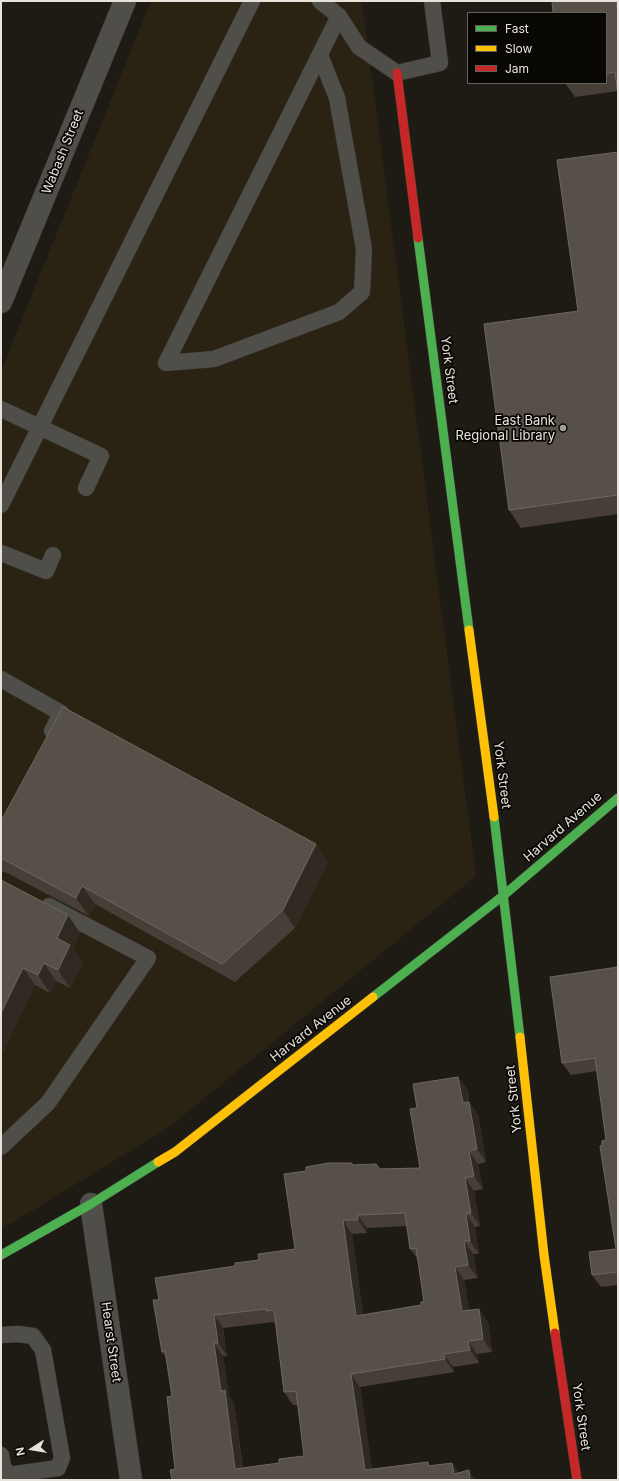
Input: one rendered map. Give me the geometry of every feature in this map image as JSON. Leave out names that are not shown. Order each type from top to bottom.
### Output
[{"type":"street","name":"Wabash Street","points":[[1,302],[124,1]]},
{"type":"street","name":"York Street","points":[[397,73],[504,895],[544,1255],[577,1480]]},
{"type":"street","name":"Harvard Avenue","points":[[1,1255],[91,1204],[175,1152],[504,895],[618,798]]},
{"type":"street","name":"Hearst Street","points":[[91,1204],[131,1480]]},
{"type":"lane","points":[[1,505],[252,1]]},
{"type":"lane","points":[[320,1],[339,16],[358,47],[397,73],[440,63],[432,1]]},
{"type":"lane","points":[[320,55],[337,98],[364,249],[362,292],[339,312],[214,359],[166,363],[339,16]]},
{"type":"lane","points":[[1,409],[101,456],[86,488]]},
{"type":"lane","points":[[1,553],[46,571],[53,556]]},
{"type":"lane","points":[[1,679],[62,713],[44,746]]},
{"type":"lane","points":[[2,1145],[48,1103],[148,958],[36,899]]},
{"type":"lane","points":[[1,1335],[18,1334],[33,1336],[43,1350],[62,1458],[58,1468],[8,1475],[3,1466],[1,1455]]},
{"type":"shaded area","points":[[151,1],[362,1],[476,876],[168,1128],[1,1229],[1,371]]},
{"type":"building","points":[[552,1],[616,1],[618,9],[618,94],[615,72],[607,74],[607,12],[553,12]]},
{"type":"building","name":"East Bank Regional Library","points":[[618,152],[618,495],[509,510],[484,324],[578,311],[557,160]]},
{"type":"building","points":[[63,707],[316,844],[283,910],[222,964],[82,886],[76,898],[1,858],[1,821]]},
{"type":"building","points":[[1,880],[68,915],[57,938],[70,945],[58,970],[44,963],[38,975],[23,968],[1,1013]]},
{"type":"building","points":[[618,967],[618,1272],[592,1275],[589,1252],[616,1249],[600,1146],[602,1145],[602,1141],[606,1140],[595,1058],[562,1063],[550,977]]},
{"type":"building","points":[[458,1077],[463,1103],[469,1102],[477,1149],[469,1151],[474,1176],[465,1178],[471,1213],[466,1214],[470,1241],[464,1241],[468,1265],[455,1267],[462,1311],[479,1309],[483,1339],[468,1341],[470,1350],[444,1354],[445,1359],[351,1374],[365,1470],[428,1462],[428,1466],[452,1463],[454,1474],[469,1470],[470,1480],[172,1480],[170,1470],[175,1469],[167,1397],[172,1396],[165,1351],[162,1352],[153,1300],[159,1300],[155,1278],[235,1266],[235,1263],[259,1260],[258,1254],[295,1249],[284,1174],[306,1171],[306,1167],[328,1163],[352,1163],[352,1165],[376,1164],[380,1169],[420,1168],[410,1109],[417,1108],[413,1084]],"holes":[[[405,1213],[410,1249],[416,1248],[424,1302],[421,1302],[421,1305],[356,1316],[343,1220],[358,1220],[358,1215]],[[266,1309],[266,1311],[274,1310],[284,1392],[296,1391],[304,1456],[279,1459],[279,1463],[235,1469],[225,1390],[221,1391],[214,1343],[218,1343],[214,1315]]]},
{"type":"traffic: fast","points":[[418,238],[469,630]]},
{"type":"traffic: fast","points":[[373,997],[504,895],[618,798]]},
{"type":"traffic: fast","points":[[494,817],[520,1037]]},
{"type":"traffic: fast","points":[[1,1255],[91,1204],[158,1162]]},
{"type":"traffic: slow","points":[[469,630],[494,817]]},
{"type":"traffic: slow","points":[[158,1162],[175,1152],[373,997]]},
{"type":"traffic: slow","points":[[520,1037],[544,1255],[555,1333]]},
{"type":"traffic: jam","points":[[397,73],[418,238]]},
{"type":"traffic: jam","points":[[555,1333],[577,1480]]},
{"type":"place","name":"East Bank Regional Library","points":[[563,428]]}]
